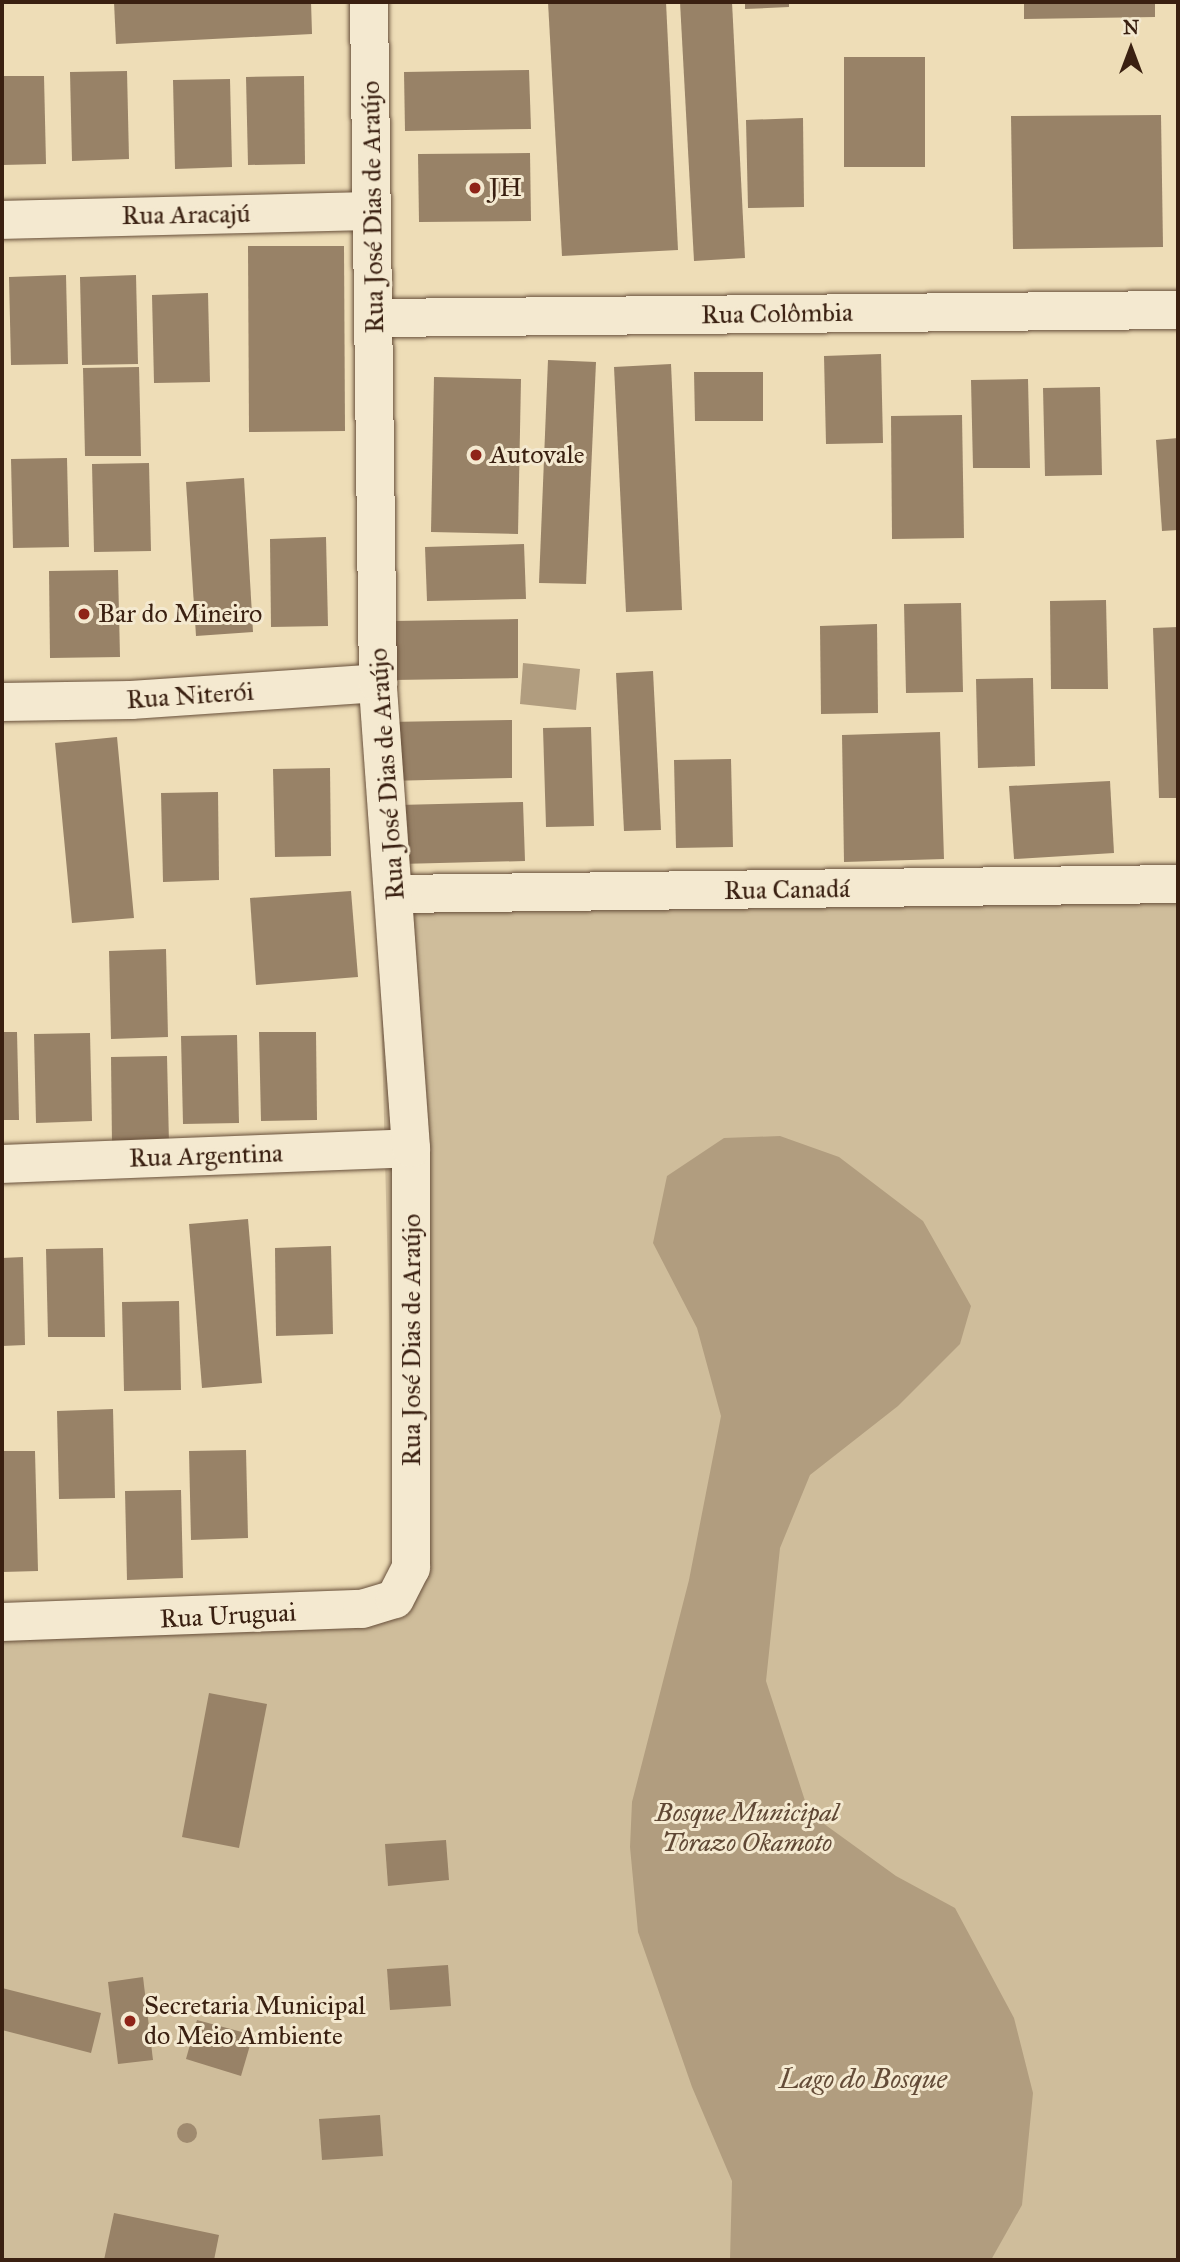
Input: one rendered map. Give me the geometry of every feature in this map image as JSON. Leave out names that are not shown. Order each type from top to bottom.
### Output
[{"type":"street","name":"Rua José Dias de Araújo","points":[[369,2],[371,211],[376,318],[378,683],[411,1148],[413,1545]]},
{"type":"street","name":"Rua Aracajú","points":[[2,219],[371,211]]},
{"type":"street","name":"Rua Colômbia","points":[[376,318],[1178,310]]},
{"type":"street","name":"Rua Niterói","points":[[2,702],[131,700],[378,683]]},
{"type":"street","name":"Rua Canadá","points":[[395,894],[1178,884]]},
{"type":"street","name":"Rua Argentina","points":[[2,1164],[411,1148]]},
{"type":"street","name":"Rua Uruguai","points":[[2,1622],[174,1619],[382,1606],[403,1586],[413,1545]]},
{"type":"green space","name":"Bosque Municipal Torazo Okamoto","points":[[378,883],[1178,888],[1178,2260],[2,2260],[2,1613],[386,1591],[395,1550]]},
{"type":"water","points":[[523,663],[580,669],[576,710],[520,704]]},
{"type":"water","name":"Lago do Bosque","points":[[780,1136],[839,1157],[923,1221],[971,1306],[960,1344],[898,1406],[810,1475],[780,1548],[766,1681],[809,1813],[896,1876],[955,1908],[1014,2018],[1033,2093],[1022,2205],[991,2260],[730,2260],[732,2181],[692,2087],[638,1932],[630,1847],[632,1802],[689,1580],[721,1416],[697,1328],[653,1243],[667,1176],[724,1138]]},
{"type":"building","points":[[114,2],[311,2],[312,34],[116,44]]},
{"type":"building","points":[[548,2],[666,2],[678,250],[562,256]]},
{"type":"building","points":[[680,2],[732,2],[745,258],[694,261]]},
{"type":"building","points":[[745,2],[789,2],[789,7],[745,9]]},
{"type":"building","points":[[1024,2],[1155,2],[1155,17],[1024,19]]},
{"type":"building","points":[[844,57],[925,57],[925,167],[844,167]]},
{"type":"building","points":[[529,70],[531,129],[405,131],[404,72]]},
{"type":"building","points":[[127,71],[129,159],[72,161],[70,72]]},
{"type":"building","points":[[2,76],[44,76],[46,164],[2,165]]},
{"type":"building","points":[[304,76],[305,164],[248,165],[246,77]]},
{"type":"building","points":[[230,79],[232,167],[175,169],[173,80]]},
{"type":"building","points":[[1161,115],[1163,247],[1013,249],[1011,116]]},
{"type":"building","points":[[803,118],[804,207],[748,208],[746,120]]},
{"type":"building","name":"JH","points":[[530,153],[531,221],[419,222],[418,154]]},
{"type":"building","points":[[248,246],[344,246],[345,431],[249,432]]},
{"type":"building","points":[[66,275],[68,364],[11,365],[9,277]]},
{"type":"building","points":[[136,275],[138,364],[82,365],[80,277]]},
{"type":"building","points":[[208,293],[210,382],[154,383],[152,295]]},
{"type":"building","points":[[881,354],[883,443],[826,444],[824,356]]},
{"type":"building","points":[[548,360],[596,362],[586,584],[539,583]]},
{"type":"building","points":[[671,364],[682,610],[626,612],[614,367]]},
{"type":"building","points":[[139,367],[141,456],[85,456],[83,368]]},
{"type":"building","points":[[694,372],[763,372],[763,421],[695,421]]},
{"type":"building","name":"Autovale","points":[[434,377],[521,379],[518,534],[431,532]]},
{"type":"building","points":[[1028,379],[1030,468],[973,468],[971,380]]},
{"type":"building","points":[[1100,387],[1102,475],[1045,476],[1043,388]]},
{"type":"building","points":[[962,415],[964,538],[892,539],[891,416]]},
{"type":"building","points":[[1178,438],[1178,530],[1162,531],[1156,440]]},
{"type":"building","points":[[67,458],[69,547],[13,548],[11,459]]},
{"type":"building","points":[[149,463],[151,551],[94,552],[92,464]]},
{"type":"building","points":[[244,478],[253,632],[196,636],[186,482]]},
{"type":"building","points":[[326,537],[328,626],[271,627],[270,539]]},
{"type":"building","points":[[524,544],[526,599],[427,601],[425,547]]},
{"type":"building","name":"Bar do Mineiro","points":[[118,570],[120,657],[50,658],[49,571]]},
{"type":"building","points":[[1106,600],[1108,689],[1051,689],[1050,601]]},
{"type":"building","points":[[961,603],[963,692],[906,693],[904,604]]},
{"type":"building","points":[[518,619],[518,678],[393,680],[392,621]]},
{"type":"building","points":[[877,624],[878,713],[821,714],[820,626]]},
{"type":"building","points":[[1178,627],[1178,798],[1159,798],[1153,628]]},
{"type":"building","points":[[653,671],[661,830],[624,831],[616,673]]},
{"type":"building","points":[[1033,678],[1035,766],[978,768],[976,679]]},
{"type":"building","points":[[512,720],[512,778],[387,781],[386,722]]},
{"type":"building","points":[[591,727],[594,826],[546,827],[543,728]]},
{"type":"building","points":[[940,732],[944,859],[844,862],[842,735]]},
{"type":"building","points":[[117,737],[134,918],[72,923],[55,743]]},
{"type":"building","points":[[731,759],[733,847],[676,848],[674,760]]},
{"type":"building","points":[[330,768],[331,856],[275,857],[273,769]]},
{"type":"building","points":[[1110,781],[1114,853],[1014,859],[1009,786]]},
{"type":"building","points":[[218,792],[219,880],[163,882],[161,793]]},
{"type":"building","points":[[523,802],[525,861],[399,864],[398,805]]},
{"type":"building","points":[[351,891],[358,977],[256,985],[250,898]]},
{"type":"building","points":[[166,949],[168,1037],[111,1039],[109,951]]},
{"type":"building","points":[[2,1032],[17,1032],[19,1120],[2,1120]]},
{"type":"building","points":[[259,1032],[316,1032],[317,1120],[261,1121]]},
{"type":"building","points":[[90,1033],[92,1121],[36,1123],[34,1034]]},
{"type":"building","points":[[237,1035],[239,1123],[183,1124],[181,1036]]},
{"type":"building","points":[[167,1056],[169,1144],[112,1145],[111,1057]]},
{"type":"building","points":[[248,1219],[262,1383],[202,1388],[189,1224]]},
{"type":"building","points":[[331,1246],[333,1334],[276,1336],[275,1248]]},
{"type":"building","points":[[103,1248],[105,1337],[48,1337],[46,1249]]},
{"type":"building","points":[[23,1257],[25,1345],[2,1346],[2,1258]]},
{"type":"building","points":[[179,1301],[181,1390],[124,1391],[122,1302]]},
{"type":"building","points":[[113,1409],[115,1498],[59,1499],[57,1411]]},
{"type":"building","points":[[246,1450],[248,1538],[191,1540],[189,1451]]},
{"type":"building","points":[[2,1451],[35,1451],[38,1571],[2,1572]]},
{"type":"building","points":[[181,1490],[183,1578],[127,1580],[125,1491]]},
{"type":"building","points":[[209,1693],[267,1704],[239,1848],[182,1837]]},
{"type":"building","points":[[446,1840],[449,1880],[388,1886],[385,1844]]},
{"type":"building","points":[[448,1965],[451,2006],[390,2010],[387,1969]]},
{"type":"building","name":"Secretaria Municipal do Meio Ambiente","points":[[143,1977],[153,2060],[118,2064],[108,1982]]},
{"type":"building","points":[[2,1988],[101,2013],[91,2053],[2,2030]]},
{"type":"building","points":[[197,2020],[253,2035],[241,2076],[186,2059]]},
{"type":"building","points":[[380,2115],[383,2156],[322,2160],[319,2119]]},
{"type":"building","points":[[114,2213],[219,2235],[214,2260],[104,2260]]},
{"type":"place","name":"JH","points":[[475,188]]},
{"type":"place","name":"Autovale","points":[[476,455]]},
{"type":"place","name":"Bar do Mineiro","points":[[84,614]]},
{"type":"place","name":"Secretaria Municipal do Meio Ambiente","points":[[130,2021]]}]
